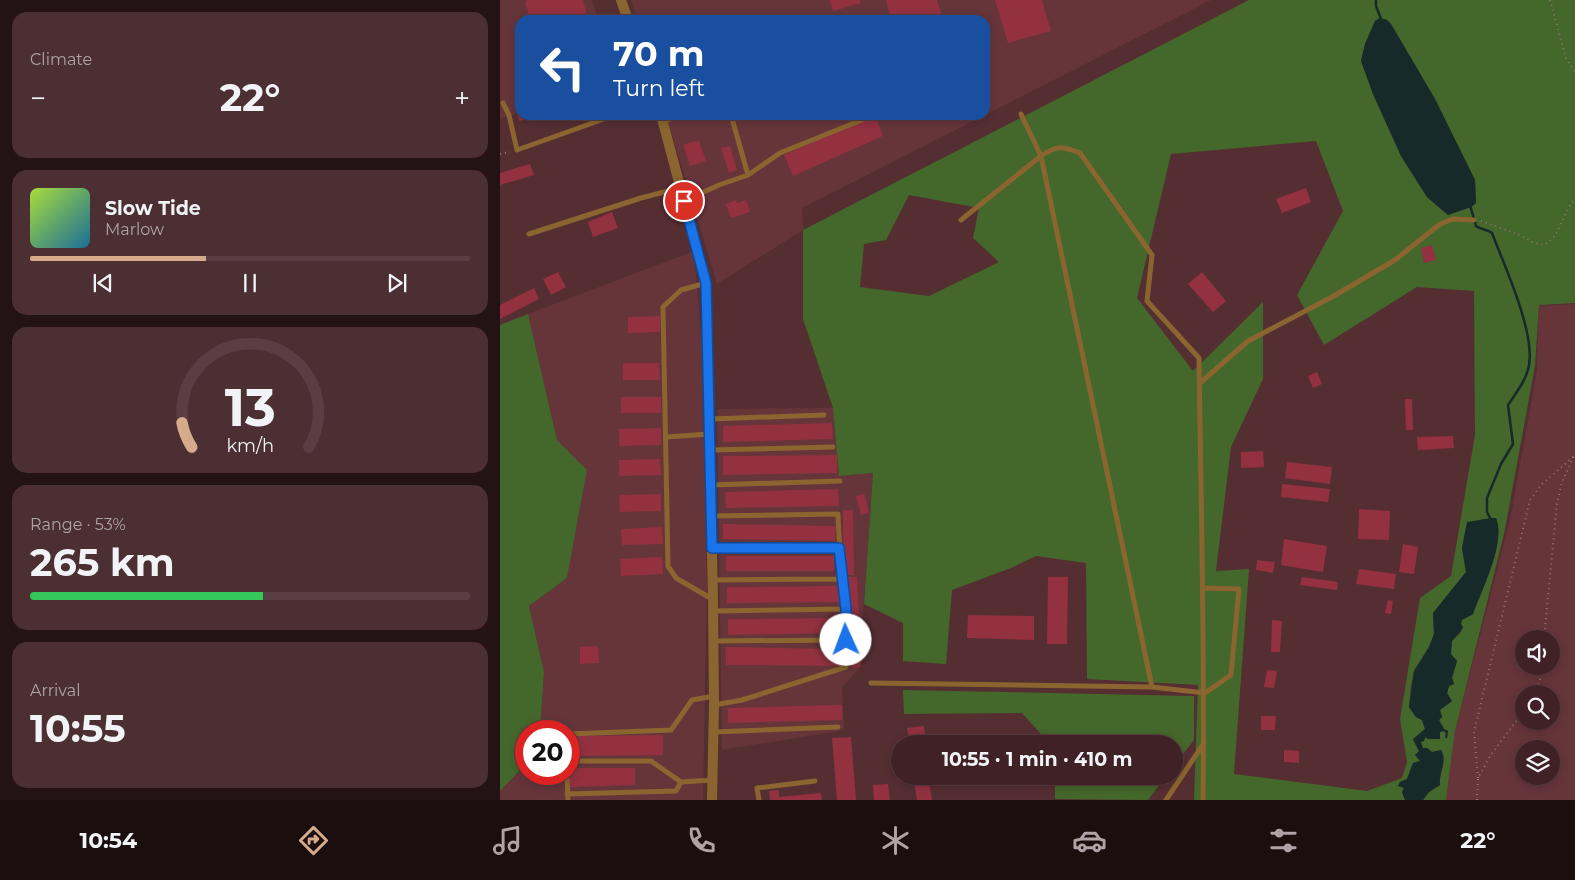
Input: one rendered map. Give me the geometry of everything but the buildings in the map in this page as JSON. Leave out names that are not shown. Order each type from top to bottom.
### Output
[{"type":"street","points":[[621,0],[626,15]]},
{"type":"street","points":[[663,120],[706,283],[713,580],[714,701],[712,800]]},
{"type":"lane","points":[[504,103],[503,110],[509,115],[517,150],[601,120]]},
{"type":"lane","points":[[1021,114],[1041,156],[1152,687]]},
{"type":"lane","points":[[732,120],[748,176]]},
{"type":"lane","points":[[684,201],[719,185],[748,176],[780,153],[862,120]]},
{"type":"lane","points":[[961,220],[1053,148],[1064,147],[1080,153],[1152,255],[1147,300],[1199,358],[1205,693],[1203,800]]},
{"type":"lane","points":[[529,234],[681,187]]},
{"type":"lane","points":[[1200,383],[1248,341],[1332,297],[1395,260],[1440,224],[1454,219],[1474,220]]},
{"type":"lane","points":[[706,283],[681,290],[663,307],[667,436],[668,566],[676,578],[713,599]]},
{"type":"lane","points":[[710,419],[824,415]]},
{"type":"lane","points":[[667,436],[710,434]]},
{"type":"lane","points":[[710,450],[833,447]]},
{"type":"lane","points":[[711,485],[840,482]]},
{"type":"lane","points":[[580,734],[671,730],[692,700],[742,700],[846,667],[846,609],[841,579],[838,514],[712,516]]},
{"type":"lane","points":[[712,548],[839,548]]},
{"type":"lane","points":[[713,580],[841,579]]},
{"type":"lane","points":[[871,683],[1152,687],[1205,693],[1230,675],[1239,589],[1202,588]]},
{"type":"lane","points":[[713,611],[846,609]]},
{"type":"lane","points":[[713,641],[846,640]]},
{"type":"lane","points":[[713,732],[838,727]]},
{"type":"lane","points":[[1166,800],[1204,742]]},
{"type":"lane","points":[[580,761],[651,761],[682,782],[712,780]]},
{"type":"lane","points":[[759,800],[757,788],[815,781]]},
{"type":"lane","points":[[567,797],[676,791],[682,782]]},
{"type":"path","points":[[1550,0],[1566,58],[1575,72]]},
{"type":"path","points":[[500,154],[517,150]]},
{"type":"path","points":[[1474,220],[1485,221],[1544,246],[1554,238],[1570,205],[1575,199]]},
{"type":"path","points":[[1545,630],[1558,503],[1562,482],[1574,456]]},
{"type":"path","points":[[1477,800],[1478,778],[1474,732],[1530,500],[1542,484],[1574,456]]},
{"type":"path","points":[[1478,778],[1492,753],[1515,723]]},
{"type":"shaded area","points":[[500,0],[592,0],[596,15],[515,15],[515,114],[500,118]]},
{"type":"shaded area","points":[[631,0],[1211,0],[990,112],[990,15],[636,15]]},
{"type":"shaded area","points":[[668,120],[975,120],[802,208],[803,230],[717,284]]},
{"type":"shaded area","points":[[694,251],[702,346],[707,585],[703,800],[500,800],[500,791],[515,775],[515,785],[580,785],[580,720],[541,720],[544,672],[529,606],[567,578],[587,470],[557,440],[528,314]]},
{"type":"shaded area","points":[[1575,304],[1575,800],[1446,800],[1455,731],[1510,521],[1537,371],[1539,306]]},
{"type":"shaded area","points":[[833,408],[839,476],[873,473],[859,669],[842,687],[844,730],[722,750],[717,409]]},
{"type":"green space","points":[[1249,0],[1575,0],[1575,303],[1539,305],[1535,366],[1504,534],[1455,731],[1446,800],[1423,800],[1429,792],[1440,785],[1444,758],[1441,750],[1432,752],[1427,748],[1422,748],[1420,742],[1424,741],[1425,736],[1428,739],[1440,739],[1440,731],[1444,731],[1446,733],[1445,738],[1447,737],[1448,731],[1444,729],[1439,720],[1442,717],[1440,710],[1452,701],[1447,693],[1449,686],[1454,684],[1452,678],[1457,661],[1450,654],[1452,641],[1461,632],[1463,627],[1461,624],[1462,620],[1473,614],[1492,566],[1498,540],[1496,518],[1467,523],[1462,548],[1466,572],[1433,613],[1434,634],[1429,647],[1414,671],[1409,707],[1416,717],[1422,720],[1425,729],[1413,740],[1419,751],[1415,755],[1421,761],[1413,763],[1407,779],[1400,782],[1398,786],[1404,788],[1402,792],[1405,800],[1194,800],[1198,685],[1087,679],[1086,563],[1036,556],[1011,568],[952,590],[946,664],[903,661],[903,623],[864,604],[873,473],[839,476],[833,408],[803,319],[803,230]],"holes":[[[1380,18],[1387,20],[1391,24],[1435,99],[1475,180],[1476,203],[1471,207],[1448,215],[1427,197],[1401,156],[1373,94],[1361,61],[1365,44],[1375,21]],[[1316,141],[1343,211],[1297,295],[1324,345],[1417,287],[1474,291],[1475,435],[1451,576],[1420,598],[1400,719],[1407,762],[1402,778],[1367,791],[1234,774],[1249,569],[1216,571],[1231,447],[1263,379],[1263,302],[1193,371],[1137,298],[1171,154]],[[909,195],[979,208],[973,238],[999,262],[929,296],[860,287],[864,244],[886,240]]]},
{"type":"green space","points":[[528,314],[557,440],[587,470],[567,578],[529,606],[544,672],[541,720],[515,720],[515,775],[500,791],[500,325]]},
{"type":"green space","points":[[903,690],[1194,696],[1194,740],[1183,754],[1183,735],[1042,735],[1022,713],[904,714]]},
{"type":"green space","points":[[1055,785],[1159,785],[1148,800],[1055,799]]},
{"type":"water","points":[[1380,18],[1387,20],[1391,24],[1435,99],[1475,180],[1476,203],[1471,207],[1448,215],[1427,197],[1401,156],[1373,94],[1361,61],[1365,44],[1375,21]]},
{"type":"water","points":[[1496,518],[1498,528],[1498,540],[1492,566],[1473,614],[1462,620],[1461,624],[1463,627],[1452,641],[1451,654],[1457,661],[1452,678],[1454,684],[1449,686],[1447,693],[1452,701],[1440,710],[1442,717],[1439,720],[1444,729],[1448,731],[1447,738],[1445,738],[1446,733],[1444,731],[1440,732],[1440,739],[1428,739],[1425,737],[1424,741],[1421,742],[1423,748],[1427,748],[1432,752],[1441,750],[1443,754],[1440,785],[1429,792],[1423,800],[1405,800],[1402,792],[1404,788],[1398,786],[1400,782],[1407,779],[1413,763],[1420,761],[1415,755],[1419,751],[1413,739],[1425,729],[1422,720],[1416,717],[1409,707],[1414,671],[1429,647],[1434,634],[1433,613],[1466,572],[1462,548],[1467,522]]},
{"type":"waterway","points":[[1376,0],[1376,6],[1381,19]]},
{"type":"waterway","points":[[1470,205],[1476,226],[1492,233],[1517,298],[1530,351],[1526,375],[1508,405],[1513,444],[1501,464],[1487,498],[1487,512],[1491,520]]},
{"type":"route","points":[[684,201],[706,283],[712,548],[839,548],[841,579],[846,609],[846,640]]}]
